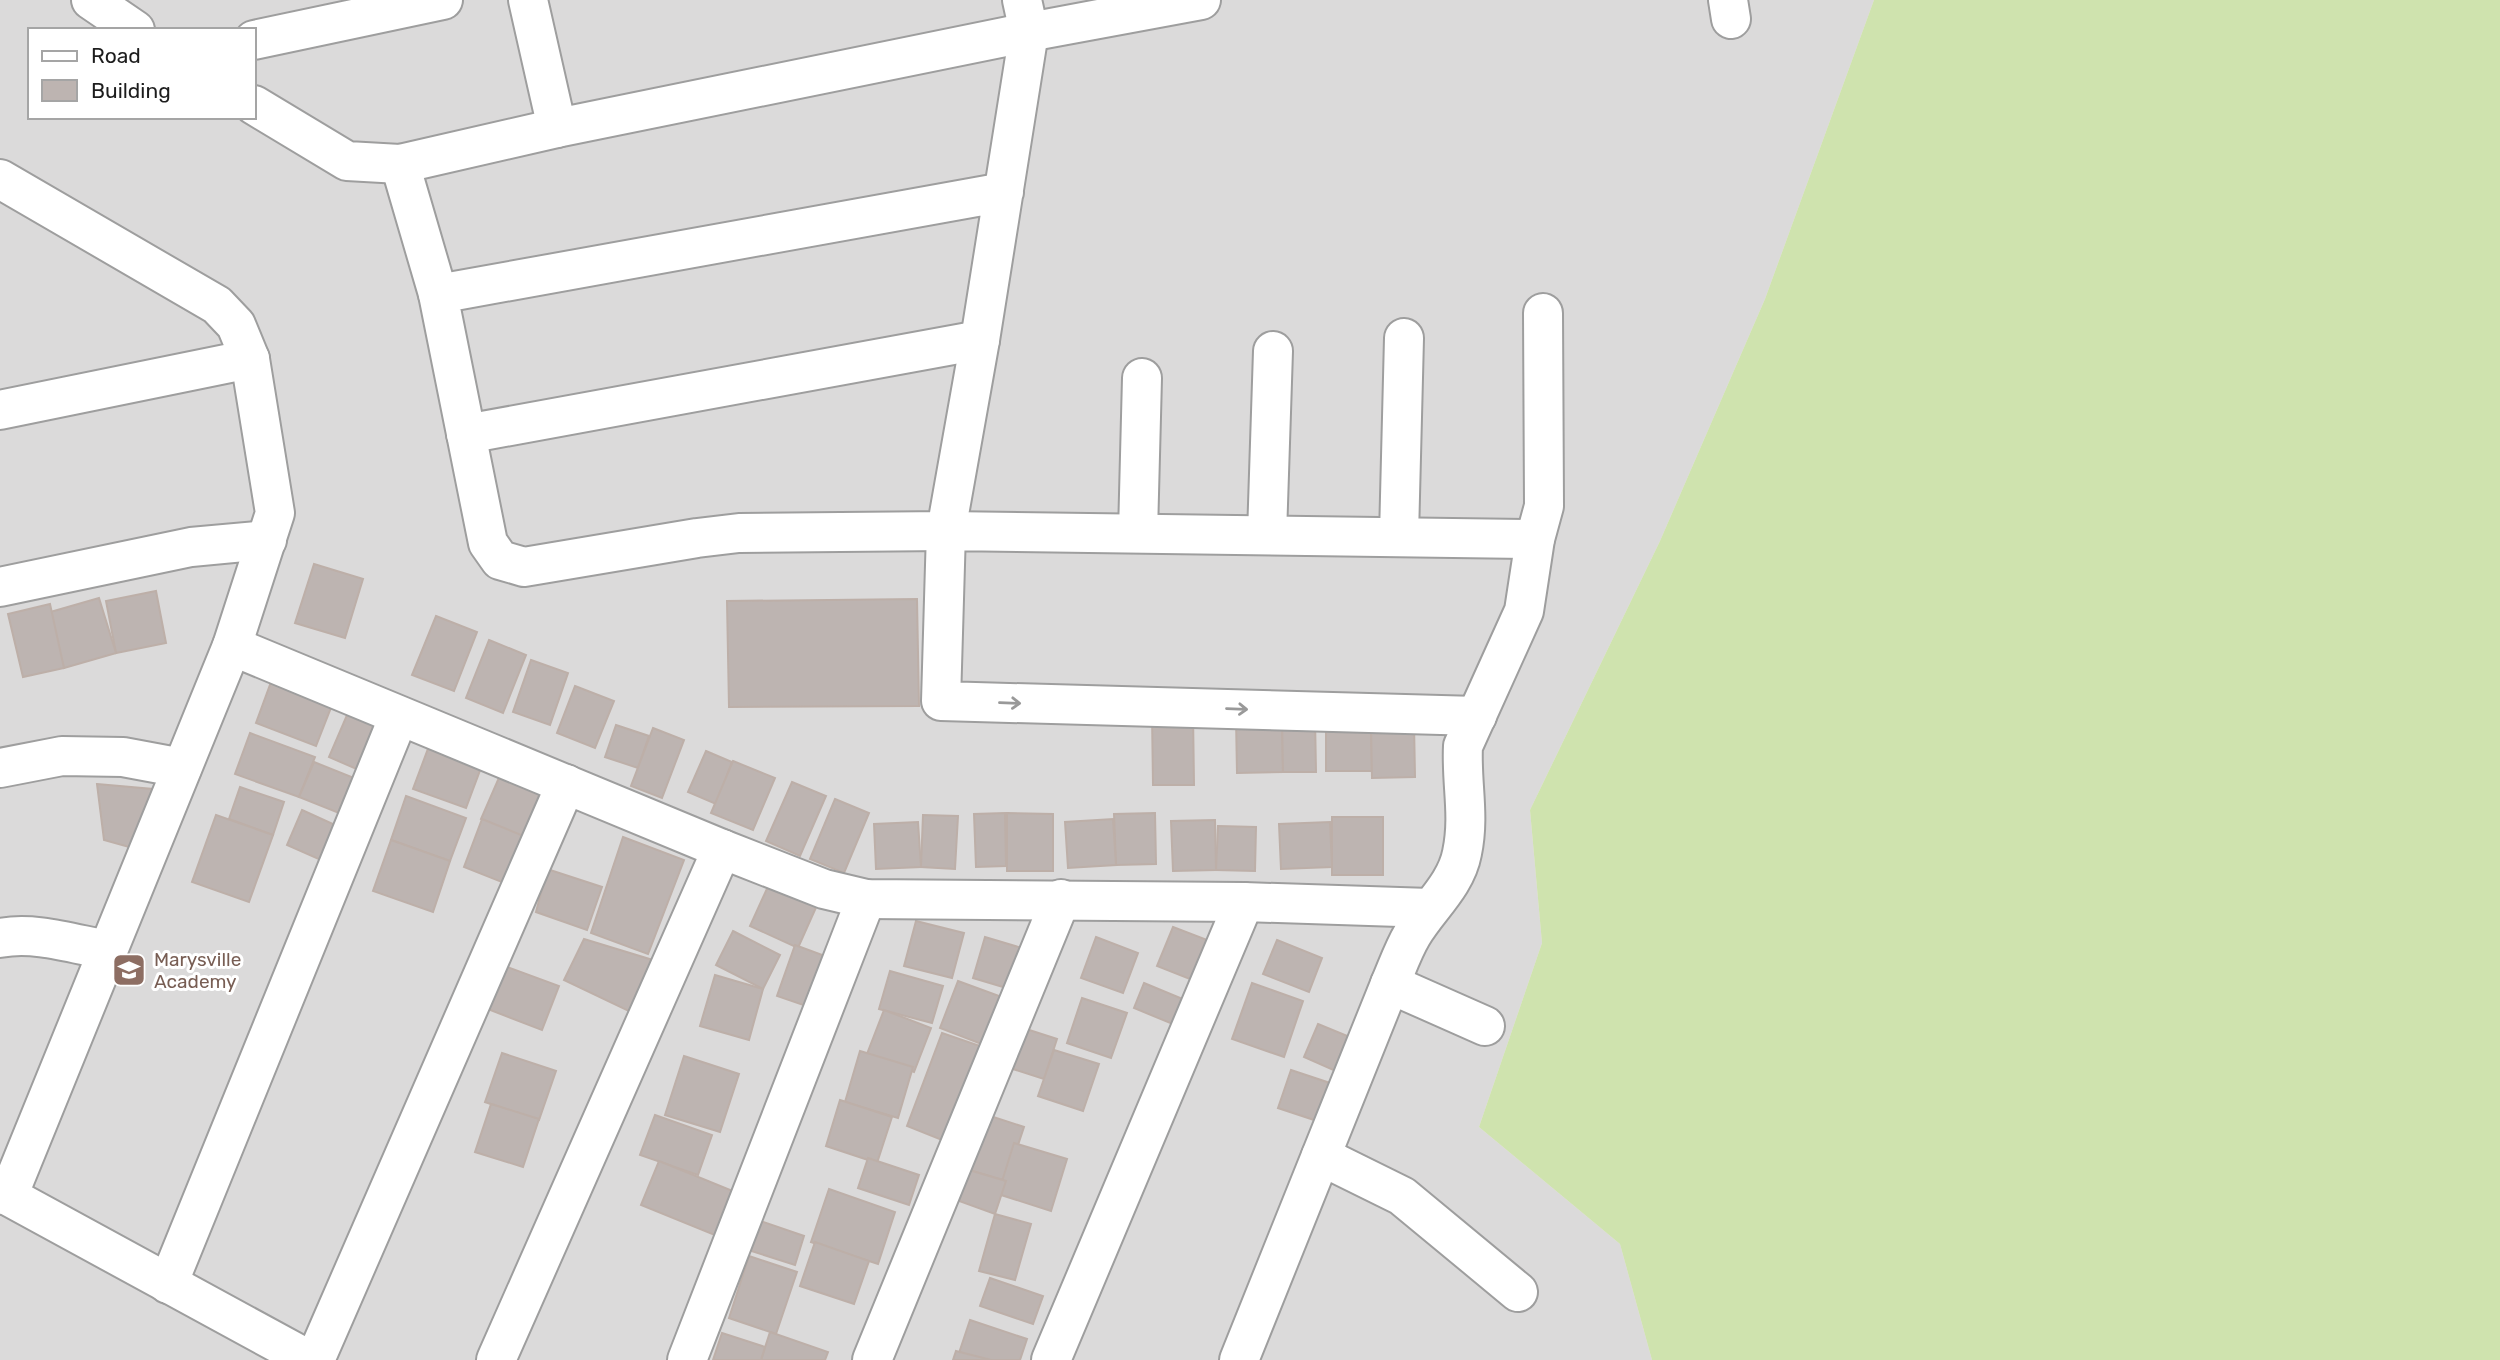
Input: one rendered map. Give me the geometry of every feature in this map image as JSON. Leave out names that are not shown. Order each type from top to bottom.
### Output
[{"type":"street","points":[[91,0],[132,28]]},
{"type":"street","points":[[256,40],[443,0]]},
{"type":"street","points":[[528,0],[557,128]]},
{"type":"street","points":[[256,106],[347,161],[400,164],[1025,16],[1201,0]]},
{"type":"street","points":[[1025,16],[1004,192],[946,531],[941,701],[1477,716]]},
{"type":"street","points":[[400,164],[438,294],[488,543],[500,559],[524,567],[697,537],[739,533],[946,531],[1535,539]]},
{"type":"street","points":[[2,184],[217,305],[236,325],[250,359],[275,513],[232,646],[4,1195],[309,1360]]},
{"type":"street","points":[[438,294],[1004,192]]},
{"type":"street","points":[[1239,1360],[1390,984],[1411,937],[1453,879],[1462,855],[1467,807],[1462,764],[1463,746],[1524,611],[1535,539],[1544,506],[1543,313]]},
{"type":"street","points":[[1399,536],[1404,338]]},
{"type":"street","points":[[466,434],[980,340]]},
{"type":"street","points":[[1267,534],[1273,351]]},
{"type":"street","points":[[0,410],[250,359]]},
{"type":"street","points":[[1138,533],[1142,378]]},
{"type":"street","points":[[0,587],[191,547],[267,540]]},
{"type":"street","points":[[232,646],[722,849],[824,889],[866,899],[1061,899],[1430,908]]},
{"type":"street","points":[[167,1284],[399,716]]},
{"type":"street","points":[[0,768],[62,756],[123,757],[182,768]]},
{"type":"street","points":[[315,1360],[566,784]]},
{"type":"street","points":[[496,1360],[722,849]]},
{"type":"street","points":[[687,1360],[866,899]]},
{"type":"street","points":[[872,1360],[1061,899]]},
{"type":"street","points":[[1051,1360],[1244,902]]},
{"type":"street","points":[[0,938],[37,937],[107,950]]},
{"type":"street","points":[[1390,984],[1485,1026]]},
{"type":"street","points":[[1321,1156],[1402,1196],[1518,1292]]},
{"type":"shaded area","points":[[0,0],[1874,0],[1765,299],[1660,541],[1530,810],[1542,943],[1479,1127],[1620,1244],[1652,1360],[0,1360]]},
{"type":"green space","points":[[1874,0],[2500,0],[2500,1360],[1652,1360],[1620,1244],[1479,1127],[1542,943],[1530,810],[1660,541],[1765,299]]},
{"type":"building","points":[[314,564],[363,579],[345,638],[295,623]]},
{"type":"building","points":[[156,591],[166,643],[116,653],[106,601]]},
{"type":"building","points":[[99,598],[116,653],[64,668],[47,613]]},
{"type":"building","points":[[917,599],[919,706],[729,707],[727,601]]},
{"type":"building","points":[[50,604],[64,668],[23,677],[8,614]]},
{"type":"building","points":[[436,616],[477,632],[454,691],[412,675]]},
{"type":"building","points":[[489,640],[526,655],[503,713],[466,698]]},
{"type":"building","points":[[531,660],[568,673],[550,725],[513,712]]},
{"type":"building","points":[[271,682],[332,705],[316,746],[256,723]]},
{"type":"building","points":[[575,686],[614,701],[595,748],[557,733]]},
{"type":"building","points":[[350,708],[390,726],[368,774],[329,757]]},
{"type":"building","points":[[1193,713],[1194,785],[1153,785],[1152,714]]},
{"type":"building","points":[[1282,717],[1283,772],[1237,773],[1236,718]]},
{"type":"building","points":[[1282,717],[1315,717],[1316,772],[1283,772]]},
{"type":"building","points":[[1326,722],[1371,722],[1372,771],[1326,771]]},
{"type":"building","points":[[1414,723],[1415,777],[1372,778],[1371,724]]},
{"type":"building","points":[[616,725],[649,736],[638,768],[605,757]]},
{"type":"building","points":[[653,728],[684,740],[662,798],[631,786]]},
{"type":"building","points":[[250,733],[315,757],[299,797],[235,774]]},
{"type":"building","points":[[429,746],[482,765],[466,808],[413,789]]},
{"type":"building","points":[[706,751],[732,762],[716,804],[688,792]]},
{"type":"building","points":[[733,761],[775,778],[753,830],[711,813]]},
{"type":"building","points":[[314,762],[369,784],[354,819],[299,797]]},
{"type":"building","points":[[501,773],[555,797],[535,843],[481,819]]},
{"type":"building","points":[[792,782],[826,796],[800,856],[766,841]]},
{"type":"building","points":[[97,784],[164,790],[140,850],[104,840]]},
{"type":"building","points":[[240,787],[284,802],[273,835],[229,819]]},
{"type":"building","points":[[406,796],[466,818],[450,861],[391,840]]},
{"type":"building","points":[[835,799],[869,813],[844,873],[810,859]]},
{"type":"building","points":[[302,810],[346,830],[330,864],[287,845]]},
{"type":"building","points":[[1005,813],[1006,866],[976,867],[974,814]]},
{"type":"building","points":[[1007,813],[1053,814],[1053,871],[1007,871]]},
{"type":"building","points":[[1155,813],[1156,864],[1116,865],[1114,814]]},
{"type":"building","points":[[216,815],[273,835],[249,902],[192,882]]},
{"type":"building","points":[[923,815],[958,816],[955,869],[921,867]]},
{"type":"building","points":[[1332,817],[1383,817],[1383,875],[1332,875]]},
{"type":"building","points":[[482,819],[531,839],[512,886],[464,867]]},
{"type":"building","points":[[1113,819],[1116,865],[1068,868],[1065,822]]},
{"type":"building","points":[[1215,820],[1216,870],[1173,871],[1171,821]]},
{"type":"building","points":[[918,822],[921,867],[876,869],[874,824]]},
{"type":"building","points":[[1330,822],[1332,867],[1281,869],[1279,824]]},
{"type":"building","points":[[1218,826],[1256,827],[1255,871],[1216,870]]},
{"type":"building","points":[[623,837],[684,860],[648,954],[591,933]]},
{"type":"building","points":[[391,840],[450,861],[433,912],[373,891]]},
{"type":"building","points":[[547,869],[602,887],[587,930],[536,912]]},
{"type":"building","points":[[770,882],[818,903],[798,948],[750,926]]},
{"type":"building","points":[[916,921],[964,933],[952,978],[904,966]]},
{"type":"building","points":[[1173,927],[1215,943],[1200,983],[1157,966]]},
{"type":"building","points":[[733,931],[780,955],[763,989],[716,965]]},
{"type":"building","points":[[985,937],[1025,949],[1013,990],[973,978]]},
{"type":"building","points":[[1096,937],[1138,953],[1123,993],[1081,978]]},
{"type":"building","points":[[584,939],[656,961],[635,1014],[564,980]]},
{"type":"building","points":[[1277,940],[1322,958],[1309,992],[1263,974]]},
{"type":"building","points":[[795,945],[836,960],[818,1010],[777,996]]},
{"type":"building","points":[[502,965],[559,986],[542,1030],[485,1008]]},
{"type":"building","points":[[890,971],[943,986],[932,1023],[879,1009]]},
{"type":"building","points":[[715,975],[763,989],[749,1040],[700,1026]]},
{"type":"building","points":[[958,981],[1002,997],[984,1045],[940,1028]]},
{"type":"building","points":[[1144,983],[1190,1002],[1180,1027],[1134,1008]]},
{"type":"building","points":[[1252,983],[1303,1001],[1284,1057],[1232,1039]]},
{"type":"building","points":[[1082,998],[1127,1013],[1111,1058],[1067,1043]]},
{"type":"building","points":[[884,1010],[931,1028],[914,1072],[867,1054]]},
{"type":"building","points":[[1318,1024],[1362,1042],[1347,1076],[1304,1057]]},
{"type":"building","points":[[1023,1028],[1057,1039],[1044,1079],[1010,1068]]},
{"type":"building","points":[[942,1033],[983,1047],[947,1142],[907,1126]]},
{"type":"building","points":[[1054,1050],[1099,1064],[1083,1111],[1038,1096]]},
{"type":"building","points":[[860,1051],[913,1067],[898,1118],[845,1102]]},
{"type":"building","points":[[502,1053],[556,1071],[539,1120],[485,1102]]},
{"type":"building","points":[[684,1056],[739,1074],[720,1132],[665,1115]]},
{"type":"building","points":[[1291,1070],[1339,1086],[1326,1124],[1278,1108]]},
{"type":"building","points":[[840,1100],[892,1117],[877,1163],[826,1146]]},
{"type":"building","points":[[491,1104],[539,1119],[523,1167],[475,1152]]},
{"type":"building","points":[[978,1112],[1024,1127],[1006,1181],[969,1170]]},
{"type":"building","points":[[655,1115],[712,1135],[698,1175],[640,1155]]},
{"type":"building","points":[[1014,1143],[1067,1159],[1051,1211],[998,1194]]},
{"type":"building","points":[[868,1158],[919,1175],[909,1205],[858,1188]]},
{"type":"building","points":[[659,1161],[745,1196],[727,1240],[641,1205]]},
{"type":"building","points":[[969,1170],[1006,1181],[995,1214],[959,1201]]},
{"type":"building","points":[[829,1189],[895,1212],[878,1264],[811,1242]]},
{"type":"building","points":[[995,1214],[1031,1224],[1015,1280],[979,1271]]},
{"type":"building","points":[[746,1216],[804,1236],[795,1265],[736,1246]]},
{"type":"building","points":[[815,1242],[869,1261],[854,1304],[800,1286]]},
{"type":"building","points":[[749,1256],[797,1272],[776,1334],[729,1318]]},
{"type":"building","points":[[990,1278],[1043,1296],[1033,1324],[980,1306]]},
{"type":"building","points":[[970,1320],[1027,1339],[1020,1360],[981,1360],[959,1353]]},
{"type":"building","points":[[770,1332],[828,1352],[825,1360],[761,1360]]},
{"type":"building","points":[[722,1333],[765,1347],[761,1360],[713,1360]]},
{"type":"building","points":[[956,1351],[991,1360],[953,1360]]},
{"type":"place","name":"Marysville Academy","points":[[129,970]]}]
